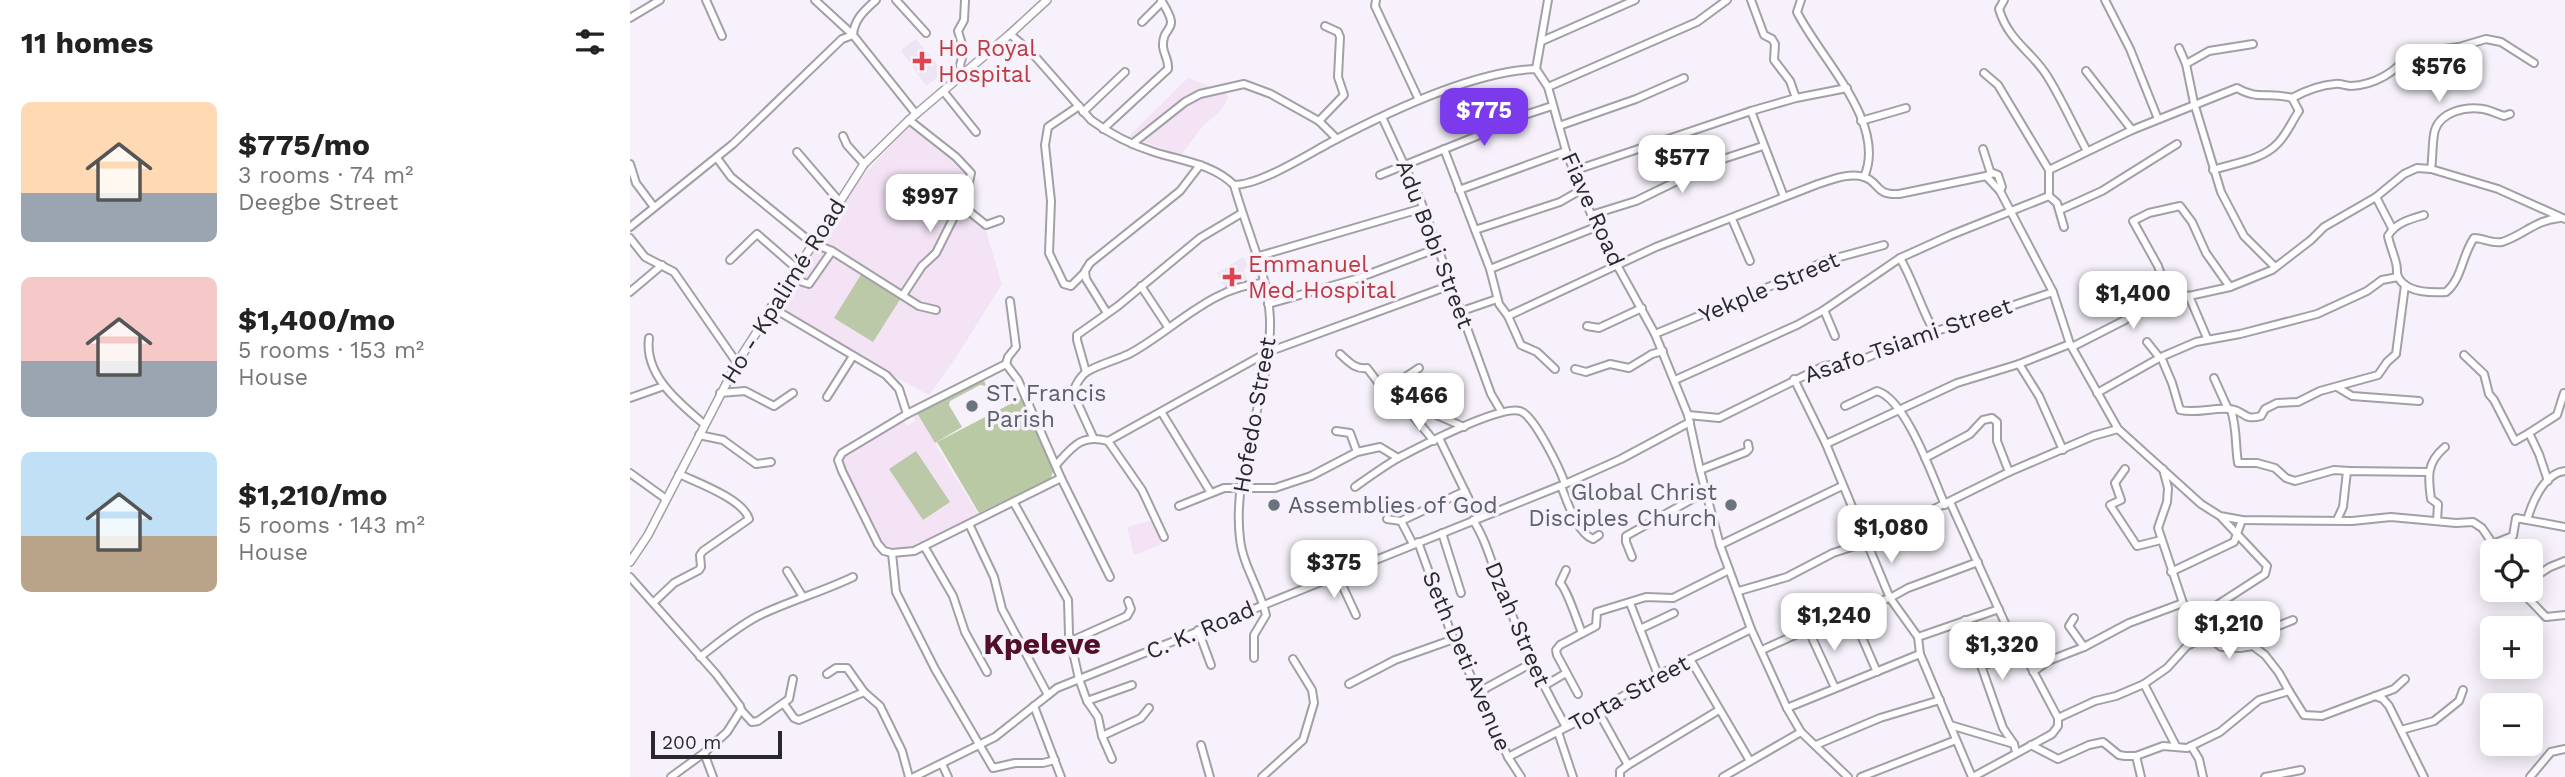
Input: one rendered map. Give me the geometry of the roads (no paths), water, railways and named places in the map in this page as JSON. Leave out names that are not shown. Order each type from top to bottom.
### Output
[{"type":"main road","name":"Ho - Kpalimé Road","points":[[630,562],[648,535],[737,363],[864,164],[909,120],[1046,0]]},
{"type":"street","points":[[630,18],[660,0]]},
{"type":"street","points":[[706,0],[722,36]]},
{"type":"street","points":[[815,0],[853,35],[916,114]]},
{"type":"street","points":[[853,35],[853,27],[861,14],[876,0]]},
{"type":"street","points":[[896,0],[926,33]]},
{"type":"street","points":[[961,75],[960,65],[964,51],[958,31],[964,20],[965,0]]},
{"type":"street","points":[[1376,0],[1375,6],[1419,100]]},
{"type":"street","points":[[1010,34],[1033,54],[1081,109],[1103,129],[1132,144],[1220,173],[1234,186],[1277,171],[1419,100],[1494,75],[1536,69],[1548,0]]},
{"type":"street","points":[[1542,41],[1634,0]]},
{"type":"street","points":[[1548,87],[1697,22],[1727,0]]},
{"type":"street","points":[[1751,0],[1764,35],[1775,44],[1774,60],[1790,81],[1796,98]]},
{"type":"street","points":[[1801,0],[1797,12],[1847,88],[1861,121],[1870,164],[1864,177]]},
{"type":"street","points":[[2004,0],[1999,9],[2003,23],[2019,46],[2048,76],[2087,151]]},
{"type":"street","points":[[2105,0],[2130,49],[2158,119]]},
{"type":"street","points":[[1103,129],[1168,69],[1164,43],[1172,22],[1162,1],[1142,22]]},
{"type":"street","points":[[1319,121],[1344,95],[1338,77],[1340,37],[1338,32],[1325,26]]},
{"type":"street","points":[[630,227],[749,130],[842,39],[853,35]]},
{"type":"street","points":[[2292,98],[2306,90],[2334,84],[2353,86],[2387,76],[2402,64],[2408,54],[2459,47],[2486,39],[2501,42],[2534,64]]},
{"type":"street","points":[[2186,64],[2202,53],[2253,44]]},
{"type":"street","points":[[2179,48],[2186,64],[2194,103],[2221,192],[2244,236],[2275,267]]},
{"type":"street","name":"Fiave Road","points":[[1536,69],[1548,87],[1573,171],[1596,228],[1642,308],[1675,380],[1689,419],[1720,545],[1751,629],[1787,708],[1801,732],[1847,777]]},
{"type":"street","points":[[2086,71],[2132,130]]},
{"type":"street","points":[[1125,72],[1081,109],[1048,127],[1045,145],[1051,201],[1049,253],[1064,284],[1071,286],[1090,263],[1180,191],[1200,166]]},
{"type":"street","points":[[1984,73],[1998,85],[2049,170],[2049,196],[2057,203],[2064,228]]},
{"type":"street","points":[[1559,127],[1684,78]]},
{"type":"street","points":[[1132,144],[1185,102],[1200,94],[1244,84],[1271,94],[1319,121],[1337,139]]},
{"type":"street","points":[[1573,171],[1751,111],[1796,98],[1847,88]]},
{"type":"street","points":[[2049,170],[2132,130],[2237,88],[2253,96],[2279,94],[2292,98],[2299,111],[2272,150],[2213,170]]},
{"type":"street","points":[[944,92],[976,132]]},
{"type":"street","points":[[1380,175],[1487,132],[1500,123],[1552,106]]},
{"type":"street","points":[[1861,121],[1906,108]]},
{"type":"street","points":[[2431,169],[2436,127],[2443,117],[2453,112],[2484,108],[2504,116],[2510,114]]},
{"type":"street","points":[[1751,111],[1784,197]]},
{"type":"street","name":"Adu Bobi Street","points":[[1382,117],[1406,164],[1491,394],[1501,411]]},
{"type":"street","points":[[903,295],[922,266],[936,253],[970,184],[971,173],[909,120]]},
{"type":"street","points":[[843,136],[847,145],[864,164]]},
{"type":"street","points":[[2060,210],[2102,191],[2177,144]]},
{"type":"street","points":[[1591,215],[1636,201],[1720,160],[1763,146]]},
{"type":"street","points":[[1444,149],[1490,269],[1503,312],[1508,316],[1521,345],[1537,352],[1555,369]]},
{"type":"street","points":[[1983,149],[1988,175],[2000,191],[2053,292],[2071,346],[2118,429],[2201,504],[2220,516],[2267,566],[2265,574],[2197,618]]},
{"type":"street","points":[[1460,190],[1566,150]]},
{"type":"street","points":[[797,152],[839,201]]},
{"type":"street","points":[[716,158],[731,177],[812,243],[832,251],[919,306],[936,310]]},
{"type":"street","points":[[631,163],[636,183],[654,207]]},
{"type":"street","points":[[1826,444],[1957,383],[2071,346],[2124,320],[2149,299],[2167,291],[2189,296],[2252,280],[2292,255],[2331,222],[2376,197],[2404,174],[2417,168],[2431,169],[2498,189],[2564,219]]},
{"type":"street","points":[[1508,316],[1656,247],[1841,177],[1864,177],[1886,194],[1899,194],[1988,175]]},
{"type":"street","name":"Hofedo Street","points":[[1234,186],[1268,304],[1268,352],[1240,488],[1240,540],[1243,556],[1263,604]]},
{"type":"street","points":[[1475,230],[1560,202],[1581,190]]},
{"type":"street","points":[[1675,380],[1797,325],[1824,310],[1900,258],[2049,196]]},
{"type":"street","points":[[2376,197],[2392,228]]},
{"type":"street","points":[[960,204],[986,225],[1000,220]]},
{"type":"street","points":[[2167,291],[2158,266],[2133,221],[2180,206],[2192,222],[2206,253],[2230,287]]},
{"type":"street","points":[[1256,257],[1423,208]]},
{"type":"street","points":[[1086,372],[1077,336],[1200,238],[1242,214]]},
{"type":"street","points":[[2424,215],[2392,228],[2388,236],[2398,277],[2416,291],[2446,292],[2456,282],[2465,250],[2474,238],[2499,243],[2547,219],[2564,219]]},
{"type":"street","points":[[1732,219],[1750,261]]},
{"type":"street","points":[[1490,269],[1596,228]]},
{"type":"street","points":[[730,260],[757,234],[796,268]]},
{"type":"street","points":[[630,238],[645,257],[674,272],[737,363]]},
{"type":"street","name":"Yekple Street","points":[[1655,334],[1825,261],[1884,245]]},
{"type":"street","points":[[1268,304],[1356,279],[1438,248]]},
{"type":"street","points":[[789,278],[809,284],[832,251]]},
{"type":"street","points":[[1900,258],[1911,277],[1925,316],[1936,333]]},
{"type":"street","points":[[630,292],[662,265]]},
{"type":"street","points":[[1084,273],[1107,313]]},
{"type":"street","points":[[2097,393],[2160,357],[2207,338],[2240,334],[2306,317],[2367,291],[2382,280],[2398,277]]},
{"type":"street","points":[[1093,437],[1073,393],[1074,386],[1086,372],[1130,353],[1168,327],[1228,293],[1264,283]]},
{"type":"street","points":[[1056,465],[1073,446],[1093,437],[1108,440],[1268,352],[1451,285]]},
{"type":"street","points":[[2147,341],[2160,357],[2180,410],[2192,413],[2230,409],[2251,419],[2261,416],[2273,404],[2298,402],[2358,378],[2378,375],[2396,354],[2405,285]]},
{"type":"street","points":[[1141,286],[1168,327]]},
{"type":"street","points":[[1489,300],[1495,289]]},
{"type":"street","name":"Asafo Tsiami Street","points":[[1689,419],[1727,415],[1824,366],[1853,363],[1900,343],[2053,292]]},
{"type":"street","points":[[2189,296],[2207,338]]},
{"type":"street","points":[[1462,311],[1497,299]]},
{"type":"street","points":[[1010,301],[1016,347],[1006,364],[907,414],[842,453],[838,460],[878,544],[884,551],[903,554],[1014,503],[1061,478]]},
{"type":"street","points":[[771,307],[886,375],[897,385],[907,414]]},
{"type":"street","points":[[1587,326],[1599,328],[1642,308]]},
{"type":"street","points":[[1824,310],[1835,336]]},
{"type":"street","points":[[649,338],[647,352],[664,386],[704,424]]},
{"type":"street","points":[[1575,369],[1583,373],[1610,364],[1623,368],[1633,367],[1646,357],[1663,351]]},
{"type":"street","name":"Dzah Street","points":[[1340,354],[1351,365],[1367,368],[1393,402],[1405,406],[1436,440],[1465,491],[1532,663],[1566,727]]},
{"type":"street","points":[[2464,355],[2484,374],[2489,394],[2515,441],[2557,415],[2564,393]]},
{"type":"street","points":[[827,397],[852,356]]},
{"type":"street","points":[[1006,364],[1018,380],[1061,478],[1110,578]]},
{"type":"street","points":[[2019,364],[2039,396],[2063,450]]},
{"type":"street","points":[[1419,368],[1404,378],[1404,391],[1432,413],[1464,427]]},
{"type":"street","points":[[2214,378],[2237,427],[2235,444],[2238,463],[2257,463],[2275,468],[2286,478],[2295,481],[2334,470],[2428,472]]},
{"type":"street","points":[[1794,379],[1826,444],[1890,598],[1918,637],[1920,654],[1972,777],[2052,734],[2058,726],[2058,718],[2023,652],[2009,632],[1978,562],[1914,433],[1899,409],[1883,393],[1877,391],[1845,406]]},
{"type":"street","points":[[630,398],[664,386]]},
{"type":"street","points":[[2337,387],[2352,396],[2419,401]]},
{"type":"street","points":[[720,393],[745,391],[774,407],[793,393]]},
{"type":"street","points":[[1354,487],[1398,458],[1436,440],[1501,411],[1518,410],[1528,415],[1553,454],[1570,512],[1588,537],[1593,539],[1599,535]]},
{"type":"street","points":[[1161,412],[1211,493]]},
{"type":"street","points":[[1925,458],[1961,440],[1983,420],[1992,418],[1997,422],[1997,441],[2009,472]]},
{"type":"street","name":"C. K. Road","points":[[912,777],[980,745],[1007,729],[1048,695],[1079,679],[1563,485],[1621,459],[1689,419]]},
{"type":"street","points":[[1739,592],[1787,577],[1833,552],[1867,542],[2009,472],[2093,436],[2118,429]]},
{"type":"street","points":[[1336,430],[1350,433],[1357,452]]},
{"type":"street","points":[[2529,433],[2548,481]]},
{"type":"street","points":[[699,435],[720,439],[756,464],[771,462]]},
{"type":"street","points":[[1108,440],[1142,490],[1164,537]]},
{"type":"street","points":[[1700,470],[1746,452],[1749,449],[1748,444]]},
{"type":"street","points":[[1179,506],[1224,488],[1275,488],[1285,485],[1311,476],[1357,452],[1380,447],[1398,458]]},
{"type":"street","points":[[2437,521],[2438,504],[2431,499],[2428,472],[2438,453],[2445,447]]},
{"type":"street","points":[[2163,468],[2168,488],[2167,502],[2158,528],[2161,540],[2183,603],[2197,618],[2207,635],[2221,647],[2253,646],[2265,655],[2304,715],[2322,716],[2398,687],[2405,679]]},
{"type":"street","points":[[2124,469],[2115,483],[2120,500],[2110,505],[2137,546],[2161,540]]},
{"type":"street","points":[[2337,520],[2343,507],[2347,471],[2350,471]]},
{"type":"street","points":[[2526,520],[2533,502],[2548,481],[2559,471],[2565,471]]},
{"type":"street","points":[[630,473],[666,499]]},
{"type":"street","points":[[653,602],[674,583],[699,570],[700,555],[703,551],[749,519],[736,503],[679,474]]},
{"type":"street","points":[[1720,545],[1842,486]]},
{"type":"street","points":[[1387,520],[1401,522],[1465,491]]},
{"type":"street","points":[[1632,557],[1626,536],[1705,492]]},
{"type":"street","points":[[1014,503],[1068,600],[1068,622],[1079,679],[1087,701],[1098,717],[1102,736],[1112,759]]},
{"type":"street","points":[[2220,516],[2242,520],[2352,521],[2391,517],[2473,522],[2482,527],[2488,539]]},
{"type":"street","points":[[2508,539],[2513,536],[2516,518],[2565,527]]},
{"type":"street","points":[[2171,572],[2229,544],[2238,533],[2242,520]]},
{"type":"street","name":"Seth Deti Avenue","points":[[1401,522],[1415,543],[1454,639],[1508,757],[1521,777]]},
{"type":"street","points":[[969,524],[994,577],[1002,609],[1048,695]]},
{"type":"street","points":[[1442,533],[1461,593]]},
{"type":"street","points":[[924,546],[953,596],[965,632],[987,672]]},
{"type":"street","points":[[892,553],[896,592],[996,777]]},
{"type":"street","points":[[2543,572],[2565,561]]},
{"type":"street","points":[[1762,650],[1850,610],[1890,598],[1978,562]]},
{"type":"street","points":[[787,570],[803,597]]},
{"type":"street","points":[[1566,570],[1560,583],[1565,587],[1582,633]]},
{"type":"street","points":[[1578,694],[1556,650],[1560,645],[1596,626],[1597,612],[1646,597],[1673,598],[1729,570]]},
{"type":"street","points":[[1337,574],[1356,615]]},
{"type":"street","points":[[630,577],[716,674],[741,710],[755,722],[784,704],[789,697],[793,679]]},
{"type":"street","points":[[700,657],[755,617],[853,577]]},
{"type":"street","points":[[1071,641],[1126,616],[1131,609],[1128,601]]},
{"type":"street","points":[[2532,602],[2546,617],[2565,615]]},
{"type":"street","points":[[1630,603],[1658,675]]},
{"type":"street","points":[[2034,672],[2048,661],[2084,647],[2129,623],[2183,603]]},
{"type":"street","points":[[1254,658],[1254,635],[1266,615],[1263,604]]},
{"type":"street","points":[[1918,637],[1999,609]]},
{"type":"street","points":[[1850,610],[1877,672]]},
{"type":"street","points":[[1640,629],[1674,613]]},
{"type":"street","points":[[2074,618],[2069,625],[2084,647]]},
{"type":"street","points":[[1965,620],[2003,728],[2016,752]]},
{"type":"street","points":[[2253,646],[2258,634],[2293,620]]},
{"type":"street","name":"Torta Street","points":[[1508,757],[1598,711],[1658,675],[1751,629]]},
{"type":"street","points":[[1808,629],[1835,688]]},
{"type":"street","points":[[1198,630],[1211,665]]},
{"type":"street","points":[[2058,718],[2095,701],[2116,696],[2144,684],[2167,668],[2187,646],[2207,635]]},
{"type":"street","points":[[1349,684],[1395,660],[1454,639]]},
{"type":"street","points":[[1982,667],[2023,652]]},
{"type":"street","points":[[1787,708],[1920,654]]},
{"type":"street","points":[[1262,777],[1303,740],[1314,703],[1312,690],[1293,659]]},
{"type":"street","points":[[1690,659],[1750,761]]},
{"type":"street","points":[[1481,695],[1486,688],[1532,663]]},
{"type":"street","points":[[827,674],[836,668],[847,668],[864,692],[880,706],[912,777]]},
{"type":"street","points":[[1544,687],[1566,673]]},
{"type":"street","points":[[2144,684],[2176,746]]},
{"type":"street","points":[[1087,701],[1132,685]]},
{"type":"street","points":[[2401,730],[2434,721],[2459,701],[2463,690]]},
{"type":"street","points":[[2031,744],[2057,759],[2103,742],[2119,755],[2136,756],[2163,746],[2188,748],[2220,732],[2259,700],[2289,691]]},
{"type":"street","points":[[784,704],[794,718],[799,720],[864,692]]},
{"type":"street","points":[[2375,696],[2385,701],[2424,777]]},
{"type":"street","points":[[1816,745],[1880,718],[1940,700]]},
{"type":"street","points":[[1034,706],[1061,777]]},
{"type":"street","points":[[1102,736],[1142,719],[1149,708]]},
{"type":"street","points":[[671,777],[727,732],[741,710]]},
{"type":"street","points":[[1619,777],[1620,771],[1628,765],[1719,710]]},
{"type":"street","points":[[1598,711],[1628,765]]},
{"type":"street","points":[[1950,725],[2014,744]]},
{"type":"street","points":[[1558,732],[1573,777]]},
{"type":"street","points":[[1723,777],[1801,732]]},
{"type":"street","points":[[1861,777],[1956,740]]},
{"type":"street","points":[[1201,745],[1209,777]]},
{"type":"street","points":[[2191,746],[2199,759],[2203,777]]},
{"type":"street","points":[[2530,777],[2551,752],[2565,749]]},
{"type":"street","points":[[704,753],[713,777]]},
{"type":"street","points":[[2136,756],[2141,777]]},
{"type":"street","points":[[993,768],[1015,763],[1055,760]]},
{"type":"street","points":[[942,764],[948,777]]},
{"type":"street","points":[[2265,777],[2301,771]]},
{"type":"place","name":"Ho Royal Hospital","points":[[922,61]]},
{"type":"place","name":"Emmanuel Med Hospital","points":[[1232,277]]},
{"type":"place","name":"ST. Francis Parish","points":[[972,406]]},
{"type":"place","name":"Assemblies of God","points":[[1274,505]]},
{"type":"place","name":"Global Christ Disciples Church","points":[[1731,505]]},
{"type":"district","name":"Kpeleve","points":[[1042,644]]}]
